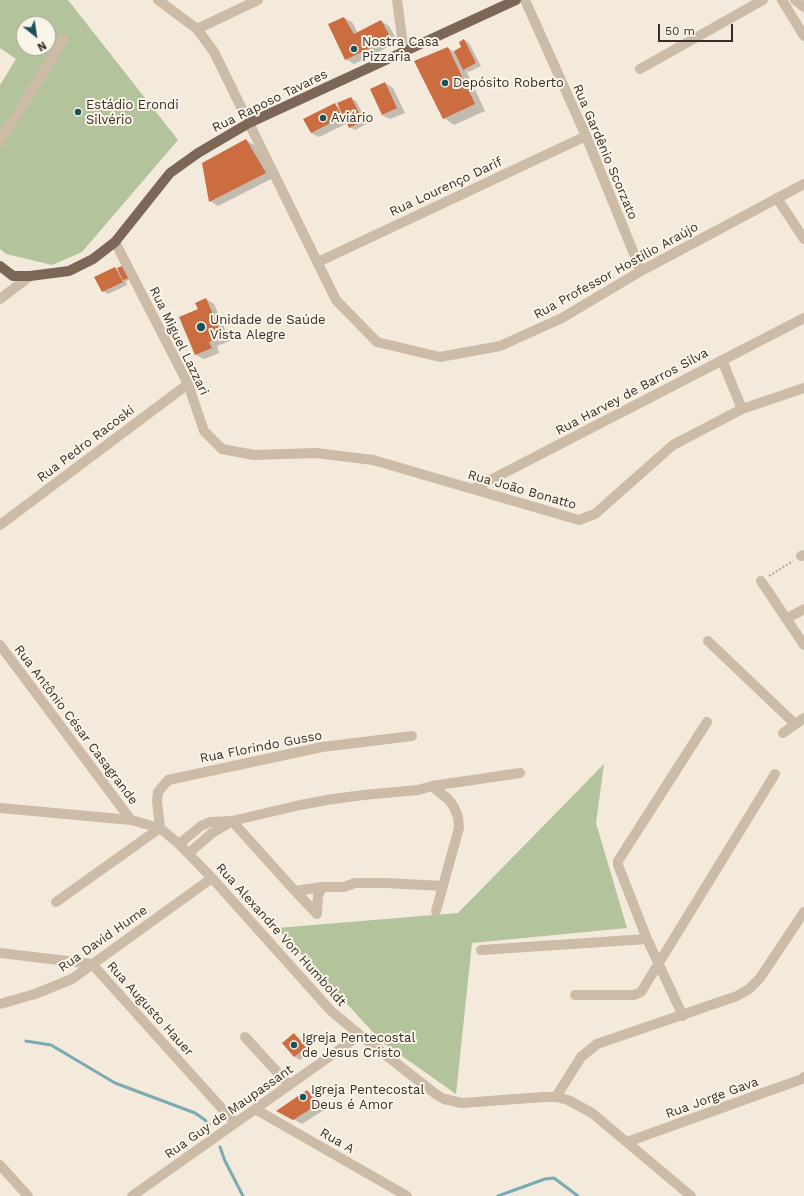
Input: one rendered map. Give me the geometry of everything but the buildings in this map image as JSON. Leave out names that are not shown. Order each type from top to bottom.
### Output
[{"type":"main road","name":"Rua Raposo Tavares","points":[[0,266],[13,276],[30,276],[69,271],[93,260],[115,242],[170,173],[198,153],[249,123],[516,0]]},
{"type":"street","name":"Rua Professor Hostílio Araújo","points":[[158,0],[197,29],[214,52],[336,300],[377,342],[440,357],[500,346],[562,318],[641,271],[804,184]]},
{"type":"street","points":[[197,29],[258,0]]},
{"type":"street","points":[[397,0],[404,52]]},
{"type":"street","name":"Rua Gardênio Scorzato","points":[[525,0],[586,136],[641,271]]},
{"type":"street","points":[[640,69],[763,0]]},
{"type":"street","points":[[782,0],[804,36]]},
{"type":"street","points":[[795,0],[804,7]]},
{"type":"street","points":[[0,141],[64,39]]},
{"type":"street","name":"Rua Lourenço Darif","points":[[318,262],[586,136]]},
{"type":"street","points":[[777,198],[804,239]]},
{"type":"street","name":"Rua Miguel Lazzari","points":[[115,242],[188,384],[204,431],[222,449]]},
{"type":"street","points":[[0,299],[30,276]]},
{"type":"street","name":"Rua Harvey de Barros Silva","points":[[473,489],[804,318]]},
{"type":"street","points":[[722,360],[742,409]]},
{"type":"street","name":"Rua Pedro Racoski","points":[[0,525],[188,384]]},
{"type":"street","name":"Rua João Bonatto","points":[[222,449],[254,455],[316,453],[373,460],[579,520],[595,514],[673,446],[742,409],[804,388]]},
{"type":"street","points":[[760,581],[804,645]]},
{"type":"street","points":[[786,619],[804,609]]},
{"type":"street","points":[[708,641],[795,724]]},
{"type":"street","name":"Rua Antônio César Casagrande","points":[[0,645],[131,820]]},
{"type":"street","points":[[783,733],[804,718]]},
{"type":"street","points":[[683,1016],[647,939],[618,865],[618,861],[707,722]]},
{"type":"street","name":"Rua Florindo Gusso","points":[[160,828],[157,810],[158,792],[164,783],[172,778],[322,747],[412,736]]},
{"type":"street","points":[[179,844],[205,823],[232,821],[300,805],[363,795],[418,790],[432,786],[520,773]]},
{"type":"street","points":[[574,995],[637,994],[641,992],[775,774]]},
{"type":"street","points":[[432,786],[454,807],[458,817],[459,828],[436,911]]},
{"type":"street","name":"Rua Alexandre Von Humboldt","points":[[0,808],[131,820],[160,828],[189,853],[318,997],[360,1035],[437,1095],[453,1102],[471,1104],[556,1097],[581,1106],[628,1142],[691,1196]]},
{"type":"street","points":[[189,853],[212,833],[232,821]]},
{"type":"street","points":[[232,821],[317,914],[318,896],[322,887]]},
{"type":"street","points":[[56,902],[160,828]]},
{"type":"street","name":"Rua David Hume","points":[[0,1004],[35,994],[72,979],[212,878]]},
{"type":"street","points":[[295,891],[322,887],[344,887],[355,883],[444,886]]},
{"type":"street","points":[[556,1097],[580,1057],[597,1044],[683,1016],[737,996],[749,989],[760,978],[804,912]]},
{"type":"street","points":[[480,950],[647,939]]},
{"type":"street","name":"Rua Augusto Hauer","points":[[0,953],[92,964],[235,1123]]},
{"type":"street","name":"Rua Guy de Maupassant","points":[[132,1196],[360,1035]]},
{"type":"street","points":[[245,1037],[289,1085]]},
{"type":"street","name":"Rua Jorge Gava","points":[[628,1142],[803,1078]]},
{"type":"street","name":"Rua A","points":[[255,1109],[407,1196]]},
{"type":"street","points":[[0,1165],[28,1196]]},
{"type":"path","points":[[760,581],[802,556]]},
{"type":"green space","name":"Estádio Erondi Silvério","points":[[0,0],[68,0],[178,140],[82,252],[52,265],[6,254],[0,249],[0,85],[16,59],[0,48]]},
{"type":"green space","points":[[604,764],[596,823],[627,928],[472,943],[456,1094],[382,1042],[277,928],[458,913]]},
{"type":"waterway","points":[[26,1041],[51,1045],[115,1083],[195,1113],[209,1125]]},
{"type":"waterway","points":[[220,1147],[225,1161],[243,1196]]},
{"type":"waterway","points":[[498,1196],[545,1179],[554,1178],[578,1196]]},
{"type":"place","name":"Nostra Casa Pizzaria","points":[[354,49]]},
{"type":"place","name":"Depósito Roberto","points":[[445,83]]},
{"type":"place","name":"Estádio Erondi Silvério","points":[[78,112]]},
{"type":"place","name":"Aviário","points":[[323,118]]},
{"type":"place","name":"Unidade de Saúde Vista Alegre","points":[[201,327]]},
{"type":"place","name":"Igreja Pentecostal de Jesus Cristo","points":[[294,1045]]},
{"type":"place","name":"Igreja Pentecostal Deus é Amor","points":[[303,1097]]}]
